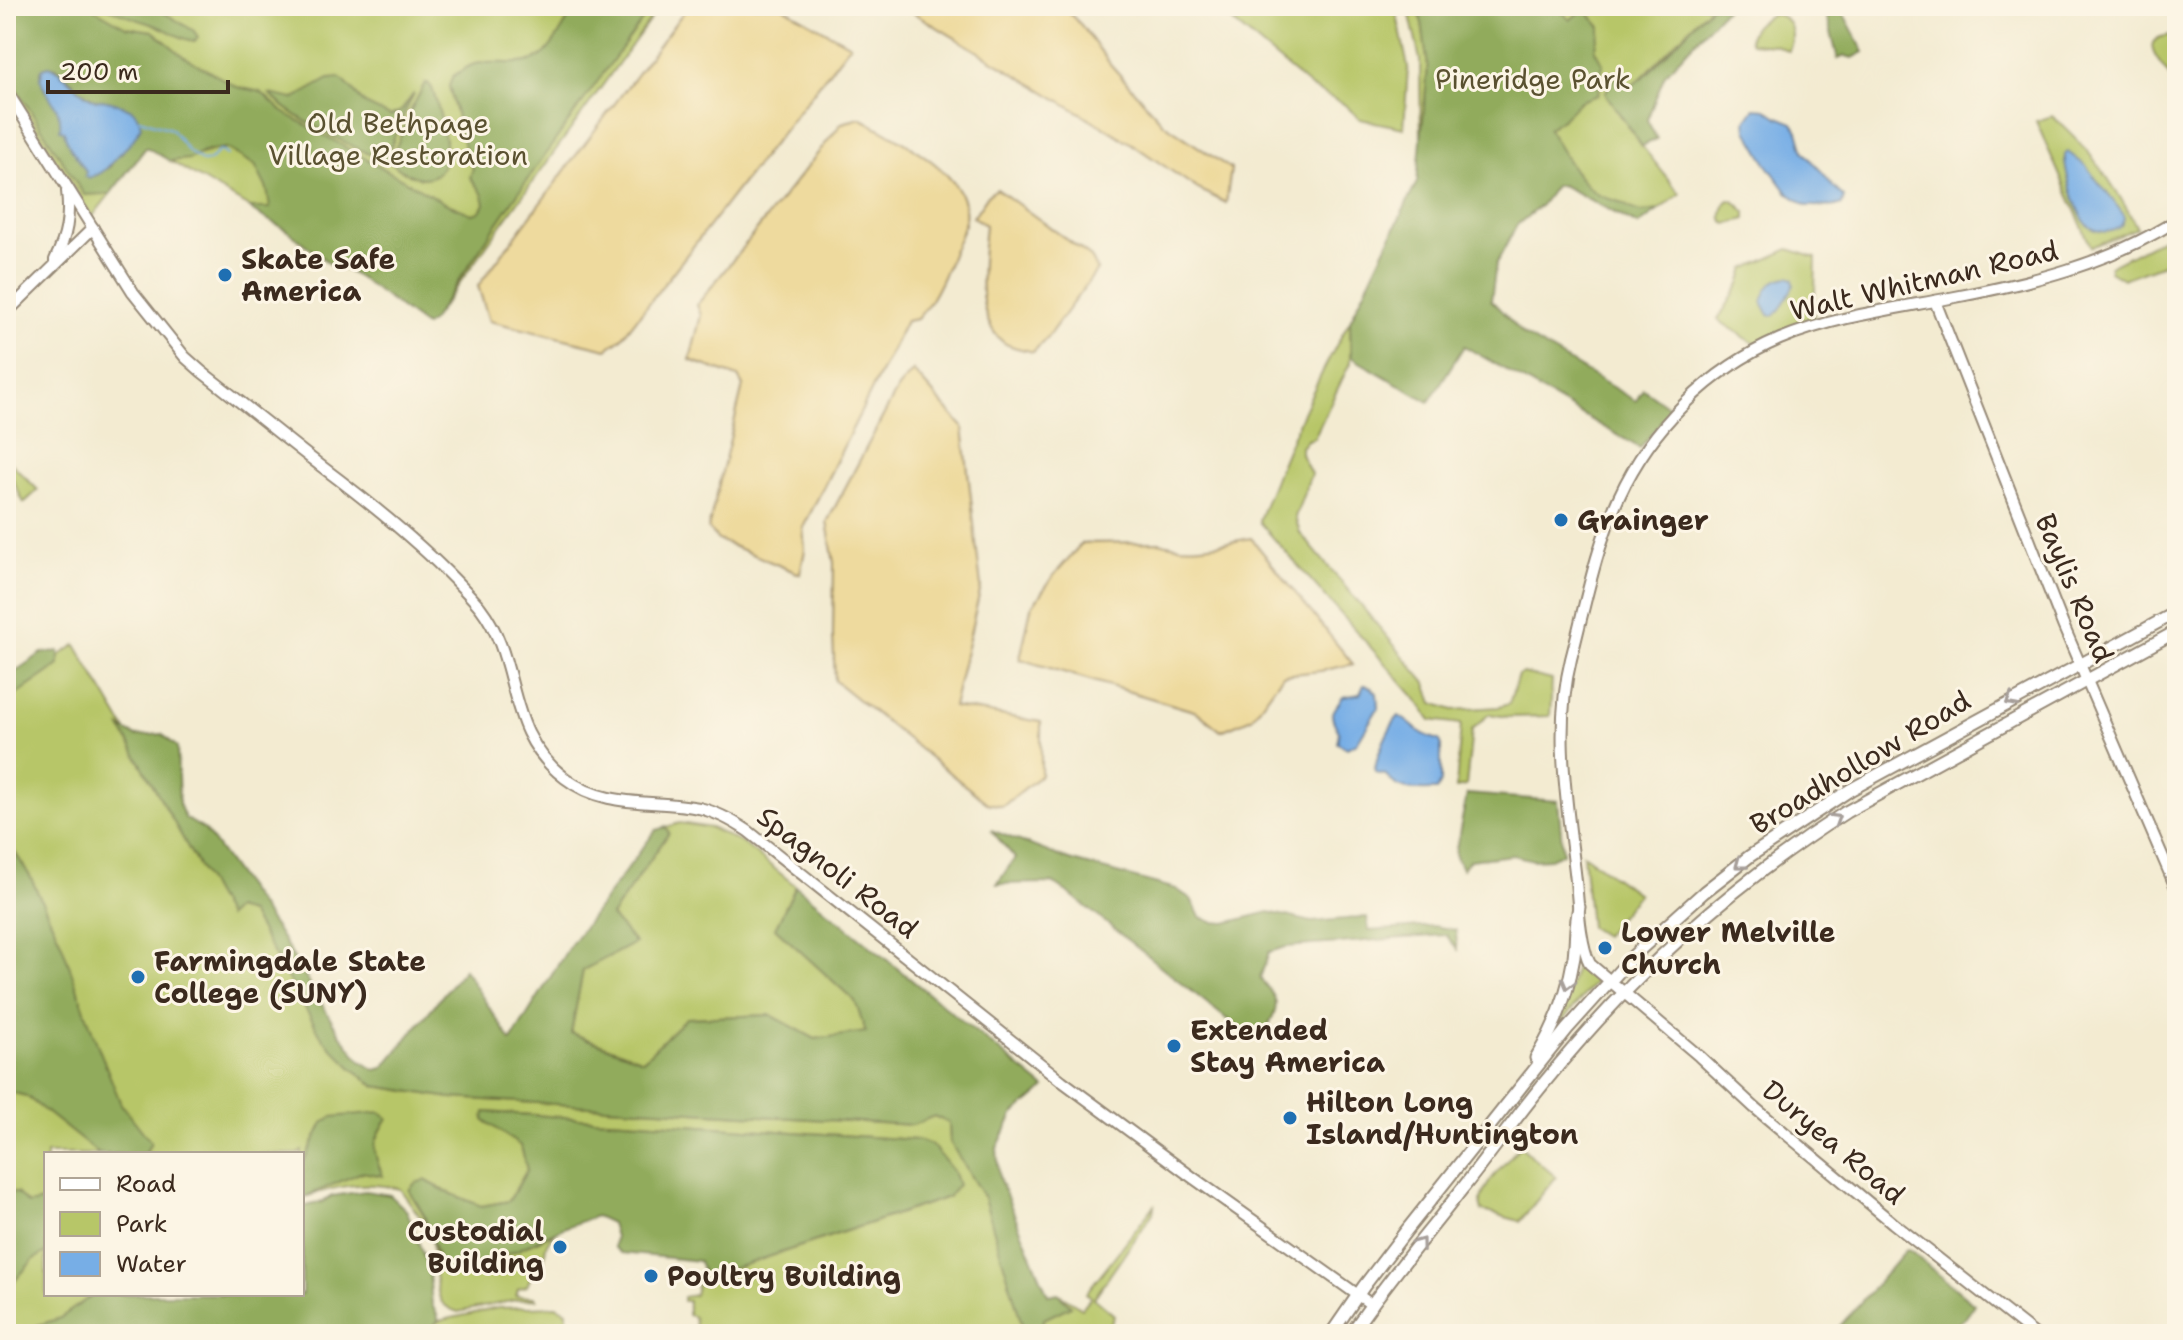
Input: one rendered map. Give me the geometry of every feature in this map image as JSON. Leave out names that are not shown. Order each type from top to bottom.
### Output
[{"type":"main road","name":"Spagnoli Road","points":[[6,90],[133,292],[185,357],[408,535],[478,604],[499,637],[518,712],[528,735],[542,756],[563,777],[597,796],[618,801],[698,808],[736,823],[777,852],[1072,1088],[1202,1185],[1372,1305]]},
{"type":"main road","points":[[50,270],[66,235],[69,214],[66,185]]},
{"type":"main road","name":"Walt Whitman Road","points":[[1609,981],[1587,959],[1561,741],[1564,696],[1608,523],[1633,470],[1655,438],[1687,402],[1719,375],[1781,339],[1818,326],[1993,291],[2072,270],[2123,250],[2177,220]]},
{"type":"main road","points":[[6,313],[93,228]]},
{"type":"main road","name":"Baylis Road","points":[[1935,301],[2079,664],[2177,890]]},
{"type":"main road","name":"Broadhollow Road","points":[[1331,1334],[1358,1294],[1518,1090],[1609,981],[1704,892],[1750,856],[1850,790],[2177,612]]},
{"type":"main road","name":"Broadhollow Road","points":[[1351,1334],[1544,1083],[1624,993],[1722,903],[1808,837],[1881,792],[2177,631]]},
{"type":"main road","points":[[1518,1090],[1550,1035],[1559,1012],[1572,965],[1579,907]]},
{"type":"main road","name":"Duryea Road","points":[[1609,981],[1890,1221],[2034,1334]]},
{"type":"main road","points":[[2168,1334],[2177,1330]]},
{"type":"green space","name":"Old Bethpage Village Restoration","points":[[6,6],[660,6],[432,321],[170,161],[226,148],[268,170],[174,112],[92,217],[6,80]]},
{"type":"green space","points":[[6,6],[89,6],[126,27],[153,31],[183,56],[237,87],[261,92],[283,112],[445,203],[472,214],[479,212],[485,204],[483,195],[470,177],[473,168],[467,158],[449,86],[453,76],[475,64],[520,63],[536,59],[553,44],[576,6],[653,6],[540,162],[432,321],[425,326],[364,281],[334,267],[285,229],[254,212],[250,208],[270,208],[267,189],[255,165],[226,148],[205,151],[190,159],[170,161],[146,147],[110,194],[84,195],[6,72]],"holes":[[[43,68],[58,69],[96,101],[128,108],[122,153],[109,168],[90,177],[68,142],[55,101],[44,89]]]},
{"type":"green space","points":[[106,6],[153,6],[194,31],[198,37],[195,41],[185,39]]},
{"type":"green space","points":[[1214,6],[1395,6],[1408,67],[1404,128],[1360,119],[1344,104],[1312,88]]},
{"type":"green space","points":[[1408,6],[1417,6],[1428,67],[1421,143],[1420,60]]},
{"type":"green space","points":[[1417,6],[1557,6],[1570,20],[1584,8],[1601,27],[1595,50],[1603,64],[1598,95],[1580,101],[1548,129],[1570,165],[1592,190],[1636,211],[1659,210],[1638,225],[1562,185],[1555,186],[1541,205],[1517,225],[1496,264],[1491,300],[1524,335],[1636,401],[1643,389],[1672,409],[1640,448],[1464,346],[1429,402],[1351,357],[1350,321],[1417,182],[1428,67]]},
{"type":"green space","name":"Pineridge Park","points":[[1425,6],[1711,6],[1614,106],[1680,194],[1638,225],[1562,185]]},
{"type":"green space","points":[[1711,6],[1728,6],[1665,74],[1647,120],[1657,139],[1642,146],[1605,93],[1616,74],[1630,87],[1649,72]]},
{"type":"green space","points":[[1822,6],[1847,6],[1841,9],[1864,52],[1853,58],[1845,56],[1838,59]]},
{"type":"green space","points":[[1773,14],[1784,19],[1791,28],[1792,39],[1788,51],[1749,40],[1756,24]]},
{"type":"green space","points":[[2177,34],[2177,95],[2173,82],[2152,47],[2157,39]]},
{"type":"green space","points":[[339,78],[365,104],[390,116],[401,111],[414,93],[387,159],[383,161],[323,131],[270,94],[293,99],[329,79]]},
{"type":"green space","points":[[425,83],[432,88],[443,125],[445,155],[436,175],[424,178],[406,173],[390,162]]},
{"type":"green space","points":[[2052,116],[2078,140],[2100,168],[2137,228],[2091,247],[2036,121]]},
{"type":"green space","points":[[1729,200],[1746,212],[1746,219],[1727,224],[1723,222],[1723,210]]},
{"type":"green space","points":[[2177,231],[2177,255],[2163,264],[2123,279],[2110,271],[2110,266],[2115,263]]},
{"type":"green space","points":[[1789,249],[1816,258],[1814,319],[1755,344],[1718,320],[1740,284],[1745,269]]},
{"type":"green space","points":[[1350,321],[1350,363],[1314,438],[1301,447],[1301,454],[1311,474],[1295,517],[1300,533],[1426,683],[1433,703],[1453,710],[1499,707],[1509,704],[1518,675],[1523,673],[1552,680],[1550,716],[1489,714],[1472,730],[1466,786],[1456,788],[1461,724],[1431,720],[1414,696],[1259,520],[1300,419]]},
{"type":"green space","points":[[6,458],[38,490],[24,503],[6,466]]},
{"type":"green space","points":[[76,645],[232,911],[250,913],[352,1068],[375,1086],[451,1098],[912,1125],[934,1116],[949,1123],[950,1142],[984,1197],[1025,1334],[696,1334],[694,1317],[688,1315],[688,1301],[683,1301],[683,1297],[695,1295],[703,1273],[708,1277],[949,1197],[932,1145],[917,1140],[486,1112],[484,1120],[521,1146],[527,1170],[509,1201],[481,1206],[425,1180],[409,1191],[428,1228],[400,1189],[374,1185],[350,1186],[304,1197],[302,1151],[44,1152],[44,1296],[157,1296],[118,1334],[6,1334],[6,690]]},
{"type":"green space","points":[[59,651],[59,665],[6,702],[6,678],[42,653]]},
{"type":"green space","points":[[121,728],[136,736],[162,734],[177,747],[179,804],[185,818],[205,830],[278,932],[340,1034],[361,1061],[375,1070],[383,1068],[464,969],[511,1041],[569,947],[656,830],[666,827],[669,833],[611,916],[635,943],[583,970],[571,1033],[643,1060],[686,1018],[771,1015],[815,1039],[866,1032],[855,1001],[775,928],[796,886],[1045,1088],[1013,1115],[997,1148],[999,1178],[1048,1295],[1058,1293],[1071,1306],[1044,1319],[1042,1334],[1025,1334],[984,1198],[950,1142],[949,1123],[934,1116],[913,1125],[451,1098],[375,1086],[323,1039],[250,913],[235,909],[227,917]]},
{"type":"green space","points":[[1467,794],[1558,801],[1563,853],[1550,859],[1533,860],[1513,855],[1470,860],[1462,869],[1455,854]]},
{"type":"green space","points":[[680,823],[711,828],[744,844],[796,886],[775,928],[855,1001],[867,1032],[815,1039],[771,1015],[687,1018],[643,1060],[571,1033],[583,970],[611,916],[669,833],[666,827]]},
{"type":"green space","points":[[991,830],[1069,860],[1176,889],[1191,899],[1200,917],[1212,922],[1226,923],[1269,912],[1312,922],[1367,917],[1369,931],[1433,926],[1456,930],[1457,949],[1446,935],[1286,947],[1269,952],[1260,978],[1274,998],[1276,1008],[1266,1031],[1248,1036],[1053,883],[997,884],[1015,858]]},
{"type":"green space","points":[[6,838],[30,876],[61,942],[121,1104],[151,1142],[146,1152],[96,1152],[26,1096],[6,1091]]},
{"type":"green space","points":[[1583,854],[1638,894],[1604,936],[1590,927]]},
{"type":"green space","points":[[1578,960],[1597,980],[1558,1026]]},
{"type":"green space","points":[[381,1112],[388,1118],[375,1147],[383,1176],[362,1172],[304,1197],[304,1161],[323,1123],[332,1117]]},
{"type":"green space","points":[[485,1112],[917,1140],[932,1145],[953,1171],[958,1185],[948,1197],[708,1277],[699,1261],[621,1253],[614,1247],[611,1223],[596,1216],[518,1250],[446,1274],[440,1265],[424,1215],[409,1190],[415,1183],[425,1180],[481,1206],[509,1201],[527,1170],[521,1146],[484,1120]]},
{"type":"green space","points":[[1520,1146],[1556,1177],[1520,1221],[1482,1211],[1481,1203],[1487,1186]]},
{"type":"green space","points":[[6,1191],[17,1193],[28,1204],[43,1201],[44,1253],[33,1260],[6,1291]]},
{"type":"green space","points":[[365,1191],[390,1195],[407,1211],[429,1271],[432,1305],[438,1317],[430,1330],[411,1334],[11,1334],[60,1318],[91,1296],[304,1296],[304,1206],[332,1196]]},
{"type":"green space","points":[[1154,1206],[1153,1213],[1094,1298],[1114,1315],[1103,1334],[1042,1334],[1043,1319],[1070,1306],[1058,1293],[1082,1308],[1091,1297],[1086,1293]]},
{"type":"green space","points":[[554,1233],[546,1245],[542,1276],[532,1274],[527,1286],[518,1289],[516,1296],[536,1299],[458,1312],[441,1301],[432,1241],[439,1265],[447,1274],[518,1250]]},
{"type":"green space","points":[[1906,1250],[1974,1304],[1965,1318],[1940,1334],[1833,1334]]},
{"type":"green space","points":[[556,1306],[567,1311],[567,1334],[402,1334],[438,1321],[498,1308]]},
{"type":"sand","points":[[688,6],[781,6],[850,45],[621,339],[607,349],[489,321],[478,286]]},
{"type":"sand","points":[[902,6],[1062,6],[1163,123],[1231,169],[1226,203],[1198,189],[1132,144]]},
{"type":"sand","points":[[860,118],[910,146],[944,172],[964,202],[965,219],[938,288],[917,319],[906,321],[803,528],[805,550],[800,574],[718,540],[708,529],[743,386],[738,377],[690,360],[701,315],[697,305],[842,123]]},
{"type":"sand","points":[[997,189],[1091,257],[1097,270],[1033,352],[1003,342],[993,331],[983,303],[981,271],[985,225],[973,217],[988,195]]},
{"type":"sand","points":[[913,371],[963,427],[981,587],[953,707],[1041,722],[1041,775],[1003,806],[987,803],[835,681],[834,563],[827,522],[898,388]]},
{"type":"sand","points":[[1251,538],[1353,664],[1283,675],[1252,718],[1221,731],[1197,712],[1020,659],[1031,608],[1082,543],[1160,542],[1194,546]]},
{"type":"water","points":[[49,66],[89,97],[125,107],[138,117],[141,126],[135,137],[97,175],[85,176],[86,172],[64,131],[60,130],[58,111],[42,83],[43,68]]},
{"type":"water","points":[[1755,108],[1766,109],[1793,123],[1804,152],[1844,197],[1842,204],[1807,206],[1788,193],[1747,130],[1746,121]]},
{"type":"water","points":[[2068,152],[2086,166],[2124,215],[2117,229],[2106,232],[2095,230],[2085,222],[2069,182],[2065,161]]},
{"type":"water","points":[[1788,277],[1793,279],[1794,285],[1781,308],[1775,315],[1769,315],[1762,302],[1766,292],[1774,282]]},
{"type":"water","points":[[1364,685],[1377,693],[1378,708],[1357,743],[1347,748],[1337,743],[1339,732],[1332,714],[1343,697],[1360,694]]},
{"type":"water","points":[[1399,716],[1441,743],[1441,782],[1437,790],[1402,788],[1386,775],[1375,772],[1383,742]]},
{"type":"waterway","points":[[139,119],[171,129],[189,152],[203,162],[209,161],[220,150],[227,155]]},
{"type":"place","name":"Skate Safe America","points":[[225,275]]},
{"type":"place","name":"Grainger","points":[[1561,520]]},
{"type":"place","name":"Lower Melville Church","points":[[1605,948]]},
{"type":"place","name":"Farmingdale State College (SUNY)","points":[[138,977]]},
{"type":"place","name":"Extended Stay America","points":[[1174,1046]]},
{"type":"place","name":"Hilton Long Island/Huntington","points":[[1290,1118]]},
{"type":"place","name":"Custodial Building","points":[[560,1247]]},
{"type":"place","name":"Poultry Building","points":[[651,1276]]}]
